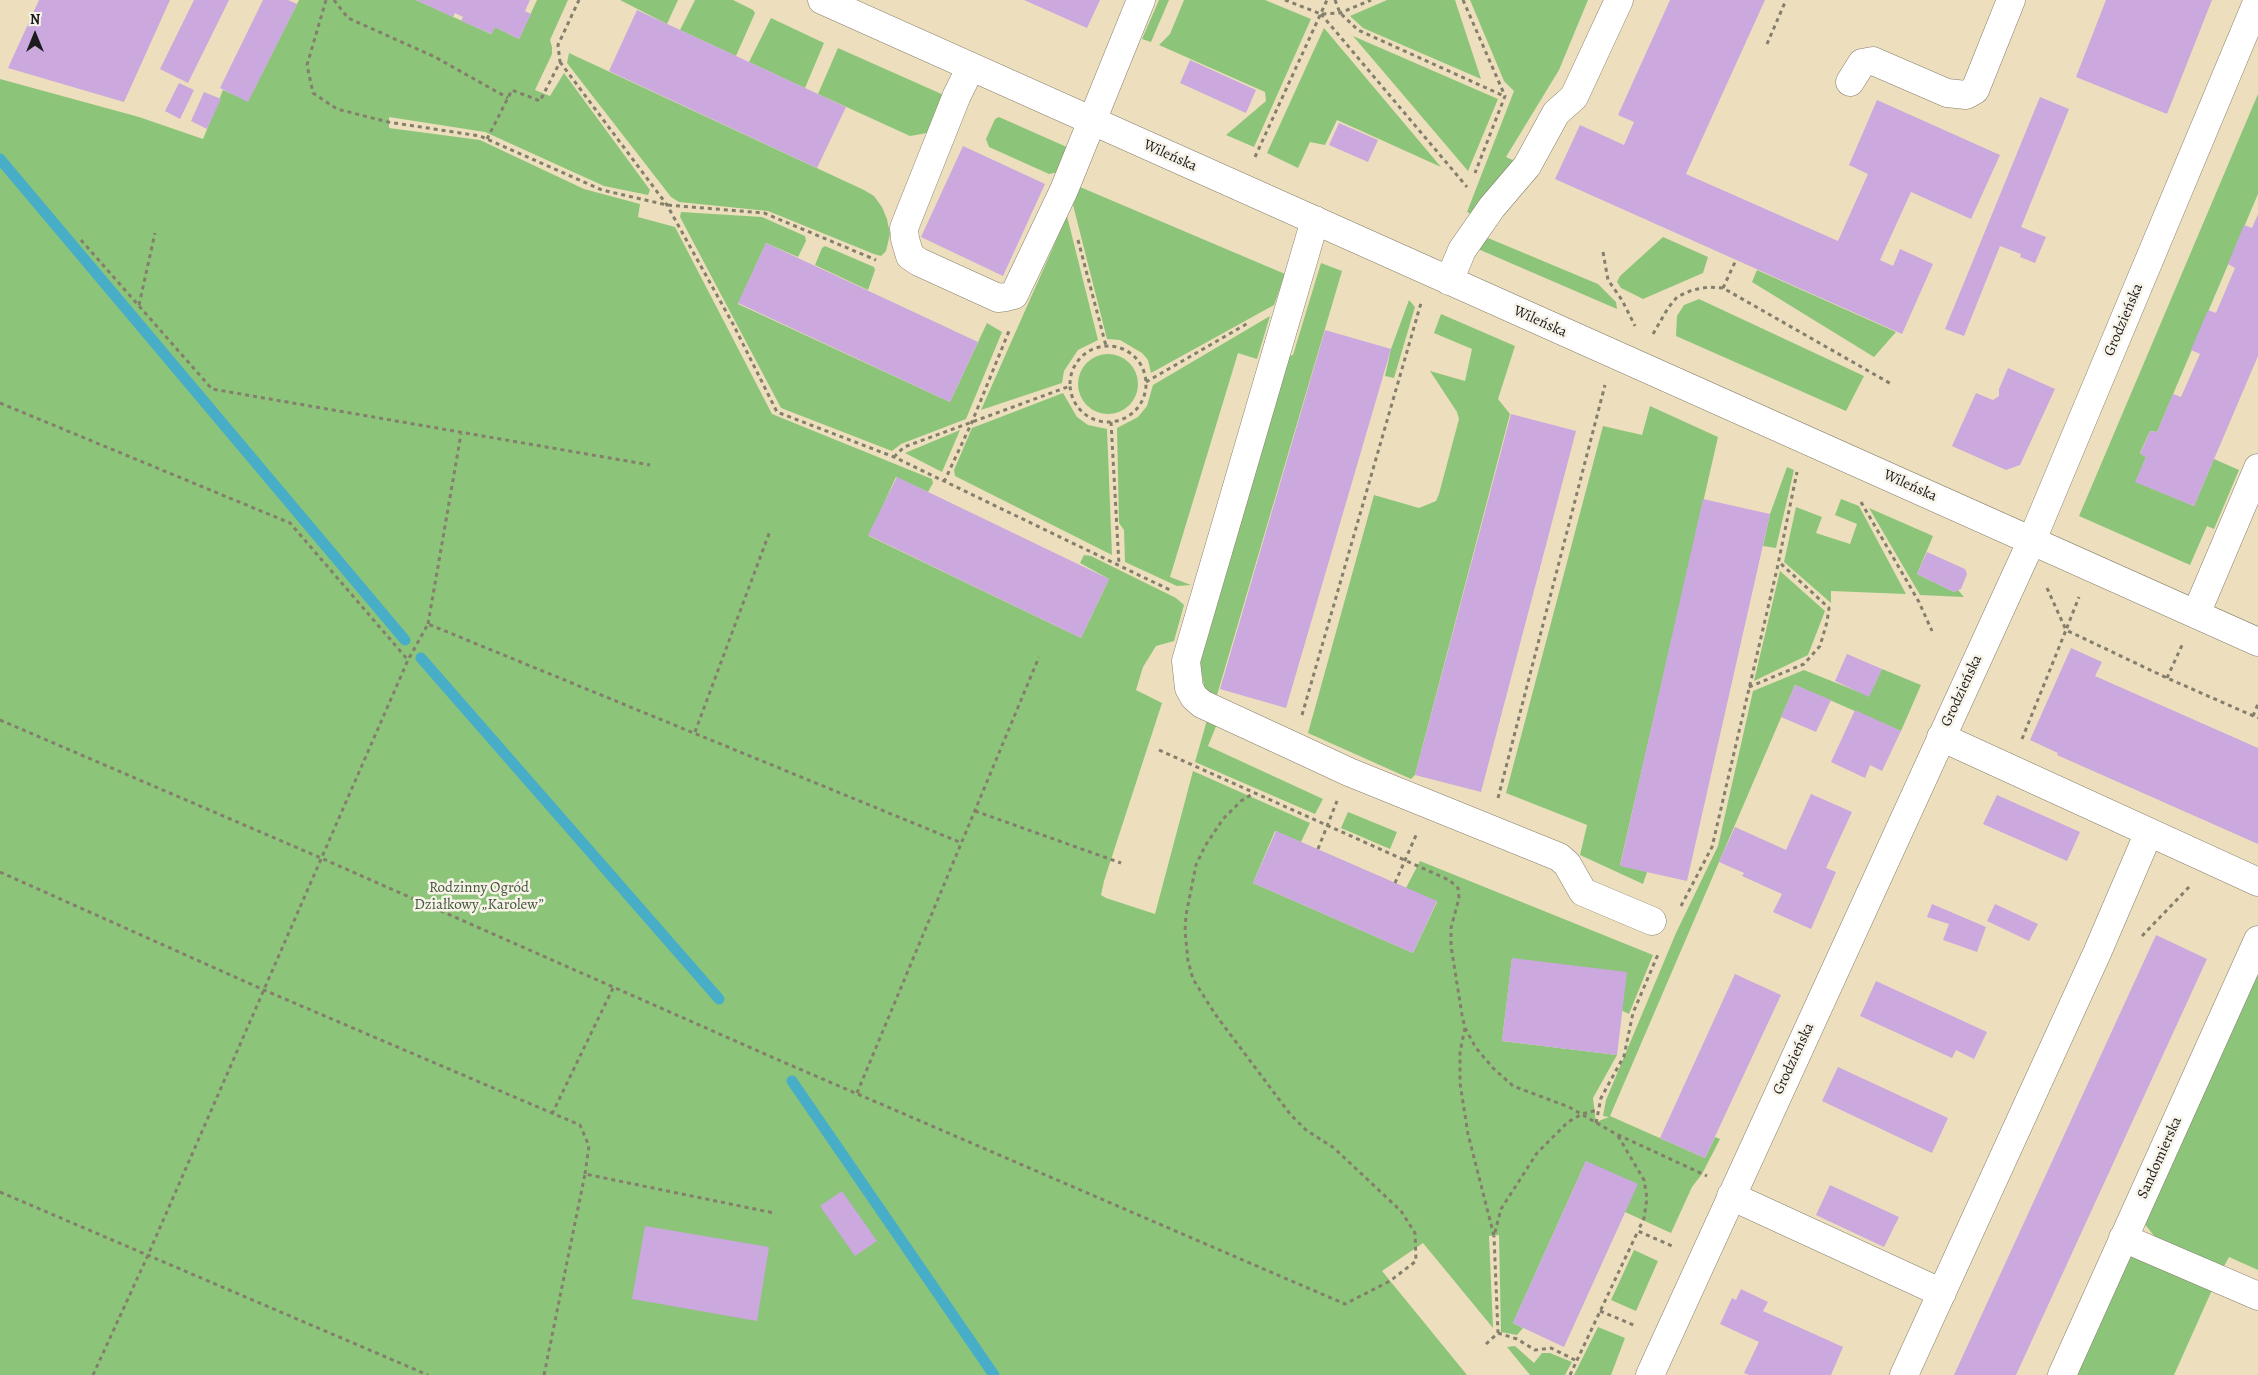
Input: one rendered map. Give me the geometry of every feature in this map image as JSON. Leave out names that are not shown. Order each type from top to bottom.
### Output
[{"type":"street","name":"Wileńska","points":[[822,0],[2258,642]]},
{"type":"street","points":[[971,67],[957,95],[904,228],[910,256],[998,298],[1006,297],[1014,295],[1064,190],[1141,0]]},
{"type":"street","points":[[1449,281],[1462,250],[1492,207],[1527,166],[1556,113],[1574,98],[1619,0]]},
{"type":"street","points":[[1850,82],[1862,63],[1873,61],[1947,93],[1966,95],[1975,90],[2011,0]]},
{"type":"street","name":"Grodzieńska","points":[[1650,1375],[2032,540],[2258,0]]},
{"type":"street","points":[[1315,220],[1186,661],[1186,675],[1194,697],[1202,704],[1349,772],[1559,857],[1567,864],[1584,892],[1657,933]]},
{"type":"street","points":[[2196,614],[2258,468]]},
{"type":"street","points":[[1941,737],[2258,882]]},
{"type":"street","points":[[1904,1375],[2093,962],[2149,832]]},
{"type":"street","name":"Sandomierska","points":[[2062,1375],[2258,940]]},
{"type":"street","points":[[1733,1193],[1942,1293]]},
{"type":"street","points":[[2123,1238],[2258,1296]]},
{"type":"path","points":[[326,0],[307,65],[313,93],[337,109],[388,122],[480,136],[602,190],[667,205],[764,213],[885,264],[910,256]]},
{"type":"path","points":[[334,0],[348,18],[435,58],[508,98]]},
{"type":"path","points":[[1285,0],[1321,14],[1340,13],[1371,0]]},
{"type":"path","points":[[1255,157],[1327,0]]},
{"type":"path","points":[[1335,0],[1340,13],[1358,30],[1505,96]]},
{"type":"path","points":[[1321,14],[1469,189],[1505,96],[1463,0]]},
{"type":"path","points":[[1766,44],[1786,0]]},
{"type":"path","points":[[578,1],[558,45],[560,62],[667,205],[733,324],[777,412],[894,457],[1202,605]]},
{"type":"path","points":[[487,139],[512,90],[540,100],[560,62]]},
{"type":"path","points":[[1064,190],[1106,346]]},
{"type":"path","points":[[139,306],[155,233]]},
{"type":"path","points":[[81,240],[212,389],[461,434],[650,465]]},
{"type":"path","points":[[1603,252],[1608,280],[1622,300],[1635,326]]},
{"type":"path","points":[[1723,288],[1736,260]]},
{"type":"path","points":[[1653,334],[1668,308],[1677,297],[1692,290],[1723,288],[1893,385]]},
{"type":"path","points":[[944,482],[972,422],[1014,319],[1006,297]]},
{"type":"path","points":[[1293,746],[1422,298]]},
{"type":"path","points":[[1146,382],[1267,312],[1291,303]]},
{"type":"path","points":[[1106,346],[1118,347],[1138,360],[1144,370],[1146,382],[1140,404],[1123,418],[1111,422],[1088,416],[1079,408],[1073,398],[1070,386],[1071,374],[1076,363],[1094,349],[1106,346]]},
{"type":"path","points":[[1491,829],[1606,380]]},
{"type":"path","points":[[894,457],[904,447],[1070,386]]},
{"type":"path","points":[[0,403],[290,523],[408,660]]},
{"type":"path","points":[[1111,422],[1119,565]]},
{"type":"path","points":[[93,1375],[148,1255],[408,660],[428,624],[461,434]]},
{"type":"path","points":[[1678,912],[1712,848],[1779,562],[1798,466],[1811,442]]},
{"type":"path","points":[[1856,493],[1919,602],[1932,631]]},
{"type":"path","points":[[695,732],[770,531]]},
{"type":"path","points":[[1748,688],[1804,664],[1820,646],[1828,622],[1829,608],[1779,562]]},
{"type":"path","points":[[2044,580],[2066,630],[2167,678],[2258,718]]},
{"type":"path","points":[[2020,744],[2079,597]]},
{"type":"path","points":[[428,624],[962,843]]},
{"type":"path","points":[[2167,678],[2183,643]]},
{"type":"path","points":[[857,1093],[1039,657]]},
{"type":"path","points":[[2253,716],[2258,704]]},
{"type":"path","points":[[0,720],[1345,1304],[1390,1281],[1416,1261],[1415,1233],[1401,1211],[1334,1148],[1306,1130],[1290,1114],[1215,1014],[1193,979],[1188,961],[1184,931],[1196,865],[1205,846],[1223,819],[1241,801],[1254,793]]},
{"type":"path","points":[[1159,750],[1449,880],[1458,888],[1459,898],[1451,928],[1451,946],[1465,1028],[1476,1048],[1493,1068],[1513,1086],[1582,1114],[1733,1193]]},
{"type":"path","points":[[1318,849],[1349,772]]},
{"type":"path","points":[[1395,883],[1429,804]]},
{"type":"path","points":[[975,810],[1121,863]]},
{"type":"path","points":[[2141,936],[2212,862]]},
{"type":"path","points":[[0,872],[264,990],[580,1125],[589,1146],[585,1174],[544,1375]]},
{"type":"path","points":[[1596,1122],[1601,1098],[1624,1056],[1633,1014],[1657,933]]},
{"type":"path","points":[[552,1114],[614,986]]},
{"type":"path","points":[[1465,1028],[1460,1052],[1460,1083],[1468,1134],[1494,1236],[1498,1333],[1486,1344]]},
{"type":"path","points":[[1494,1236],[1501,1209],[1537,1153],[1568,1122],[1582,1114],[1598,1110]]},
{"type":"path","points":[[1570,1375],[1644,1218],[1647,1198],[1644,1180],[1634,1158],[1617,1134]]},
{"type":"path","points":[[585,1174],[774,1213]]},
{"type":"path","points":[[0,1192],[428,1375]]},
{"type":"path","points":[[1638,1231],[1673,1247]]},
{"type":"path","points":[[1600,1311],[1638,1327]]},
{"type":"path","points":[[1498,1333],[1516,1339],[1535,1350],[1551,1348],[1577,1361]]},
{"type":"green space","name":"Rodzinny Ogród Działkowy „Karolew”","points":[[299,0],[416,0],[491,34],[495,27],[519,39],[537,0],[568,0],[550,40],[552,54],[535,90],[550,96],[564,73],[650,190],[648,195],[604,186],[485,132],[389,117],[389,128],[480,140],[584,189],[640,204],[638,217],[675,227],[772,414],[932,479],[933,483],[928,492],[896,477],[869,536],[1081,638],[1109,579],[1080,563],[1084,555],[1091,556],[1176,598],[1184,605],[1174,641],[1156,646],[1143,667],[1136,690],[1162,703],[1101,895],[1155,914],[1193,771],[1310,823],[1301,842],[1275,831],[1253,883],[1413,953],[1437,902],[1406,888],[1420,861],[1653,955],[1629,1014],[1512,959],[1502,1041],[1617,1055],[1593,1098],[1596,1122],[1609,1117],[1603,1116],[1606,1100],[1676,933],[1718,846],[1753,691],[1804,670],[1869,696],[1882,669],[1921,685],[1901,731],[1795,685],[1610,1116],[1705,1158],[1715,1137],[1720,1139],[1702,1174],[1692,1187],[1671,1233],[1625,1212],[1586,1161],[1513,1323],[1523,1328],[1517,1335],[1501,1332],[1499,1235],[1489,1236],[1493,1328],[1423,1243],[1382,1271],[1467,1375],[0,1375],[0,79],[139,117],[203,139],[223,90],[248,101]]},
{"type":"green space","points":[[620,0],[678,0],[667,24]]},
{"type":"green space","points":[[695,0],[733,0],[753,10],[755,13],[736,56],[680,30]]},
{"type":"green space","points":[[1159,0],[1169,0],[1151,42],[1142,39]]},
{"type":"green space","points":[[1184,0],[1265,0],[1311,19],[1254,147],[1226,135],[1266,101],[1265,92],[1159,45],[1170,34]]},
{"type":"green space","points":[[1387,0],[1455,0],[1481,79],[1363,28],[1350,16]]},
{"type":"green space","points":[[1470,0],[1588,0],[1559,70],[1506,157],[1519,163],[1471,214],[1467,212],[1514,91],[1504,81]]},
{"type":"green space","points":[[771,18],[824,43],[805,88],[749,62]]},
{"type":"green space","points":[[1324,28],[1441,167],[1337,120],[1325,145],[1310,142],[1298,168],[1267,153]]},
{"type":"green space","points":[[1353,36],[1498,99],[1468,171]]},
{"type":"green space","points":[[838,48],[946,96],[927,133],[910,136],[818,94]]},
{"type":"green space","points":[[569,53],[874,196],[882,207],[887,219],[890,234],[886,251],[881,256],[874,254],[768,211],[679,202],[671,197],[567,63]]},
{"type":"green space","points":[[2258,94],[2258,194],[2157,432],[2150,431],[2140,453],[2146,457],[2136,482],[2194,506],[2214,459],[2239,470],[2214,529],[2207,526],[2190,565],[2079,516]]},
{"type":"green space","points":[[999,117],[1069,148],[1059,172],[1049,174],[989,147],[986,139],[995,119]]},
{"type":"green space","points":[[1080,187],[1285,274],[1274,305],[1151,373],[1148,360],[1142,353],[1120,340],[1107,339],[1073,205]]},
{"type":"green space","points":[[681,212],[762,217],[805,236],[806,241],[798,257],[766,243],[738,304],[950,402],[987,323],[1002,332],[966,419],[901,444],[892,451],[781,408],[680,217]]},
{"type":"green space","points":[[1067,216],[1098,340],[1078,350],[1064,371],[1062,383],[981,410]]},
{"type":"green space","points":[[1663,237],[1708,257],[1703,273],[1643,299],[1621,288],[1617,282],[1620,276]]},
{"type":"green space","points":[[1488,238],[1598,284],[1616,302],[1617,309],[1478,249],[1480,243]]},
{"type":"green space","points":[[825,246],[874,267],[875,270],[868,290],[815,265],[822,248]]},
{"type":"green space","points":[[1321,263],[1342,271],[1217,695],[1209,692],[1204,686],[1200,663],[1281,359],[1293,355]]},
{"type":"green space","points":[[1757,270],[1896,332],[1874,357],[1752,282]]},
{"type":"green space","points":[[1699,299],[1864,376],[1846,411],[1676,336],[1677,316],[1684,305]]},
{"type":"green space","points":[[1409,300],[1415,307],[1394,378],[1385,376],[1391,349]]},
{"type":"green space","points":[[1441,314],[1515,346],[1498,399],[1510,414],[1415,775],[1411,779],[1308,733],[1374,495],[1419,508],[1436,501],[1439,494],[1459,419],[1457,412],[1430,371],[1465,381],[1472,349],[1434,333]]},
{"type":"green space","points":[[1270,316],[1257,359],[1238,353],[1170,577],[1191,585],[1177,586],[1125,562],[1124,530],[1119,523],[1117,428],[1138,417],[1147,406],[1153,385]]},
{"type":"green space","points":[[1108,354],[1120,356],[1133,367],[1138,384],[1136,396],[1125,409],[1108,414],[1096,412],[1083,401],[1078,384],[1080,372],[1091,359]]},
{"type":"green space","points":[[1063,393],[1077,417],[1088,425],[1107,429],[1112,555],[955,476],[954,470],[972,428]]},
{"type":"green space","points":[[1650,406],[1718,437],[1620,865],[1647,872],[1643,884],[1580,855],[1587,825],[1506,793],[1603,426],[1642,435]]},
{"type":"green space","points":[[960,430],[942,472],[905,453]]},
{"type":"green space","points":[[1787,467],[1794,470],[1776,548],[1763,546],[1770,514]]},
{"type":"green space","points":[[1841,499],[1859,506],[1906,594],[1831,591],[1831,603],[1784,562],[1796,507],[1822,517],[1816,533],[1850,544],[1857,524],[1835,515]]},
{"type":"green space","points":[[1869,508],[1933,536],[1917,574],[1954,592],[1958,590],[1964,597],[1920,595]]},
{"type":"green space","points":[[1780,571],[1825,611],[1808,655],[1754,681]]},
{"type":"green space","points":[[1207,720],[1217,724],[1208,746],[1323,799],[1315,814],[1195,762]]},
{"type":"green space","points":[[1348,812],[1397,832],[1390,849],[1341,828]]},
{"type":"green space","points":[[2258,965],[2258,1270],[2229,1257],[2223,1268],[2155,1237],[2143,1222]]},
{"type":"green space","points":[[1634,1250],[1658,1261],[1636,1311],[1611,1300]]},
{"type":"green space","points":[[2136,1255],[2212,1290],[2174,1375],[2070,1375],[2125,1256]]},
{"type":"green space","points":[[1598,1327],[1625,1338],[1611,1375],[1574,1375]]},
{"type":"green space","points":[[1515,1346],[1534,1363],[1542,1353],[1550,1353],[1572,1362],[1565,1375],[1530,1375],[1507,1347]]},
{"type":"building","points":[[39,0],[170,0],[124,102],[8,68]]},
{"type":"building","points":[[194,0],[229,0],[188,83],[160,69]]},
{"type":"building","points":[[263,0],[288,0],[297,4],[248,102],[220,88]]},
{"type":"building","points":[[416,0],[530,0],[525,11],[531,14],[519,39],[495,27],[492,34],[461,21],[463,17],[455,13],[453,17]]},
{"type":"building","points":[[1024,0],[1100,0],[1087,28]]},
{"type":"building","points":[[1670,0],[1765,0],[1686,174],[1838,241],[1868,174],[1849,165],[1877,100],[2000,155],[1971,219],[1911,192],[1880,260],[1893,266],[1900,249],[1933,264],[1902,334],[1555,179],[1580,125],[1624,145],[1634,122],[1618,115]]},
{"type":"building","points":[[2106,0],[2212,0],[2167,114],[2076,77]]},
{"type":"building","points":[[637,10],[846,107],[817,168],[609,71]]},
{"type":"building","points":[[1190,60],[1256,90],[1246,113],[1180,83]]},
{"type":"building","points":[[179,83],[194,90],[180,119],[165,111]]},
{"type":"building","points":[[204,92],[221,99],[207,129],[191,121]]},
{"type":"building","points":[[2040,97],[2069,109],[2021,227],[2046,237],[2035,263],[2020,257],[2021,254],[2000,246],[1964,336],[1945,329]]},
{"type":"building","points":[[1339,123],[1378,140],[1368,162],[1329,145]]},
{"type":"building","points":[[963,146],[1045,184],[1003,276],[921,237]]},
{"type":"building","points":[[2258,214],[2258,356],[2194,506],[2135,482],[2146,457],[2140,454],[2150,431],[2157,432],[2173,394],[2181,397],[2200,354],[2191,350],[2208,310],[2216,313],[2235,268],[2228,264],[2244,225],[2252,228]]},
{"type":"building","points":[[766,243],[978,342],[950,402],[738,303]]},
{"type":"building","points":[[1325,330],[1391,349],[1286,708],[1220,689]]},
{"type":"building","points":[[2008,368],[2055,389],[2020,465],[2006,470],[1952,446],[1976,393],[1993,400],[1999,396],[1999,389]]},
{"type":"building","points":[[1511,414],[1576,431],[1481,792],[1415,775]]},
{"type":"building","points":[[897,477],[1109,579],[1081,638],[868,535]]},
{"type":"building","points":[[1703,499],[1770,514],[1687,881],[1620,866]]},
{"type":"building","points":[[1927,552],[1965,569],[1967,574],[1961,589],[1954,592],[1917,574]]},
{"type":"building","points":[[2071,648],[2102,662],[2095,676],[2258,748],[2258,844],[2057,755],[2058,753],[2030,740]]},
{"type":"building","points":[[1847,654],[1882,669],[1869,697],[1835,681]]},
{"type":"building","points":[[1795,685],[1831,700],[1816,732],[1781,717]]},
{"type":"building","points":[[1855,710],[1901,731],[1882,771],[1870,765],[1865,778],[1831,762]]},
{"type":"building","points":[[1811,794],[1852,812],[1826,868],[1836,872],[1811,929],[1773,912],[1782,894],[1742,876],[1744,873],[1719,862],[1735,827],[1786,850]]},
{"type":"building","points":[[1997,795],[2080,832],[2067,861],[1983,824]]},
{"type":"building","points":[[1276,831],[1437,901],[1413,953],[1253,883]]},
{"type":"building","points":[[1932,904],[1986,927],[1977,952],[1943,940],[1949,924],[1927,917]]},
{"type":"building","points":[[1995,904],[2038,924],[2029,941],[1987,921]]},
{"type":"building","points":[[2156,935],[2207,959],[2016,1375],[1954,1375]]},
{"type":"building","points":[[1512,958],[1627,972],[1617,1055],[1502,1041]]},
{"type":"building","points":[[1735,974],[1781,995],[1705,1158],[1660,1138]]},
{"type":"building","points":[[1876,981],[1987,1032],[1974,1059],[1956,1050],[1952,1058],[1860,1016]]},
{"type":"building","points":[[1838,1067],[1948,1118],[1932,1153],[1822,1101]]},
{"type":"building","points":[[1586,1161],[1638,1184],[1564,1347],[1513,1323]]},
{"type":"building","points":[[1830,1185],[1899,1217],[1884,1247],[1816,1215]]},
{"type":"building","points":[[842,1191],[877,1241],[855,1256],[820,1206]]},
{"type":"building","points":[[645,1226],[769,1247],[757,1321],[632,1299]]},
{"type":"building","points":[[1741,1289],[1768,1302],[1763,1311],[1843,1347],[1831,1375],[1749,1375],[1744,1373],[1759,1342],[1720,1324],[1732,1298],[1736,1300]]},
{"type":"waterway","points":[[0,159],[405,640]]},
{"type":"waterway","points":[[421,658],[719,999]]},
{"type":"waterway","points":[[792,1081],[994,1375]]}]
